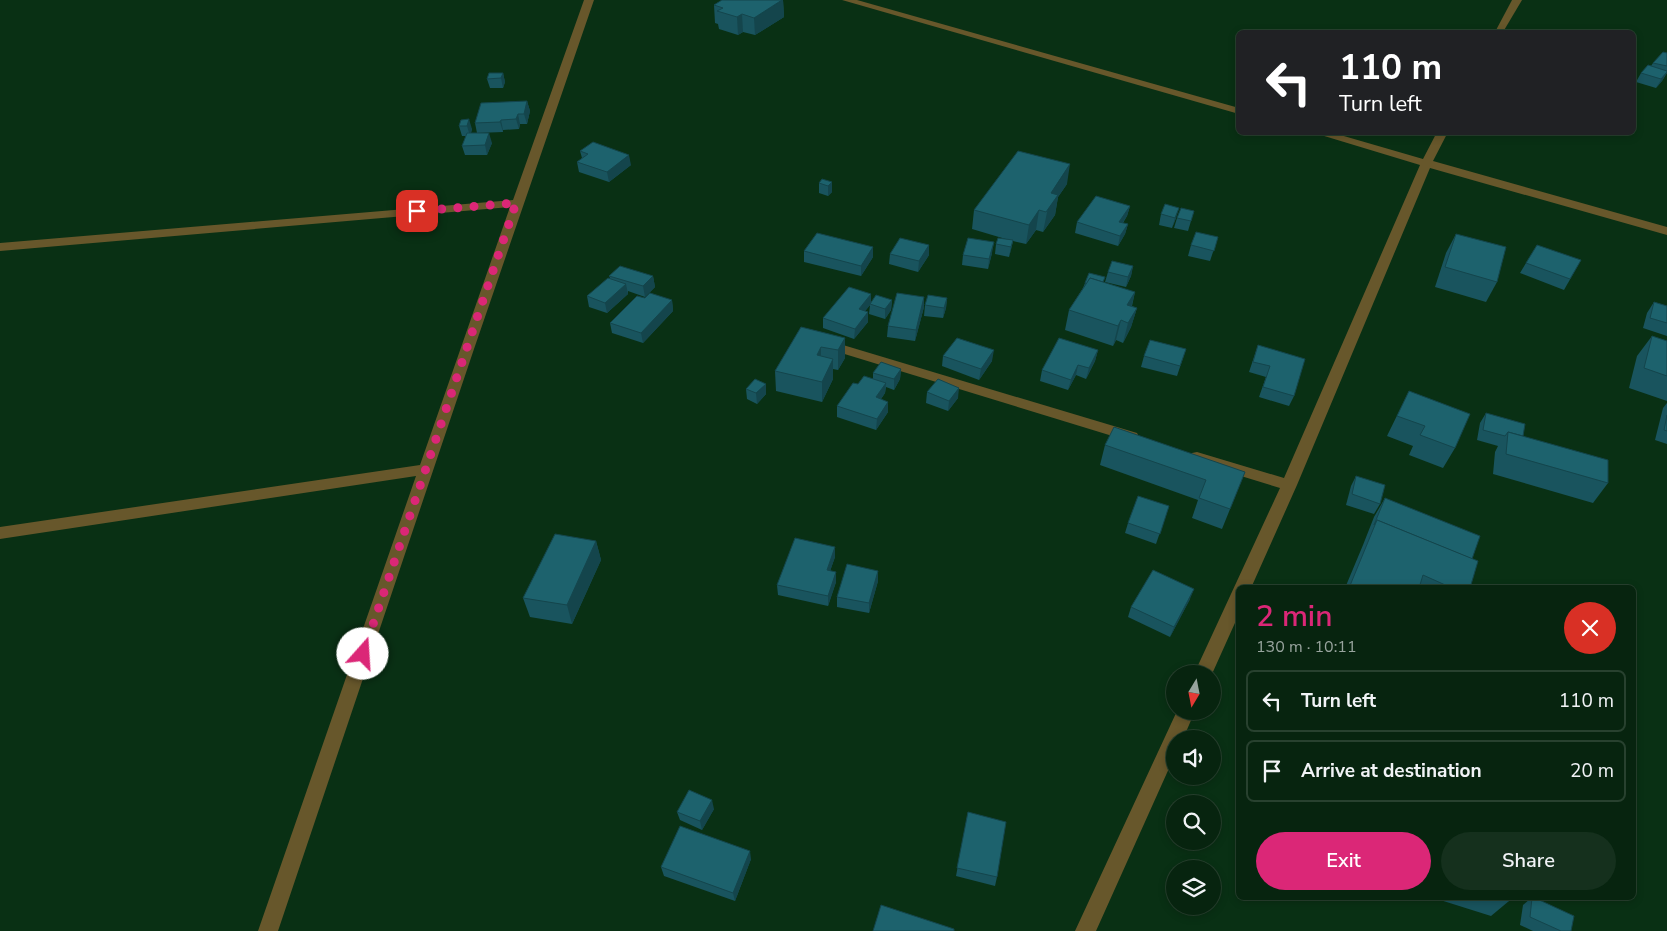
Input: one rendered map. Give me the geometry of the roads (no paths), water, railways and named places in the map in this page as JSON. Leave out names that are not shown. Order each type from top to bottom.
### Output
[{"type":"street","points":[[268,931],[427,469],[516,203],[590,0]]},
{"type":"street","points":[[847,0],[1236,110]]},
{"type":"street","points":[[1500,30],[1517,0]]},
{"type":"street","points":[[1326,135],[1667,231]]},
{"type":"street","points":[[1243,585],[1289,485],[1426,164],[1441,135]]},
{"type":"street","points":[[0,247],[516,203]]},
{"type":"street","points":[[842,350],[1147,442]]},
{"type":"street","points":[[1185,453],[1289,485]]},
{"type":"street","points":[[0,533],[427,469]]},
{"type":"street","points":[[1207,665],[1236,602]]},
{"type":"street","points":[[1085,931],[1182,720]]}]
